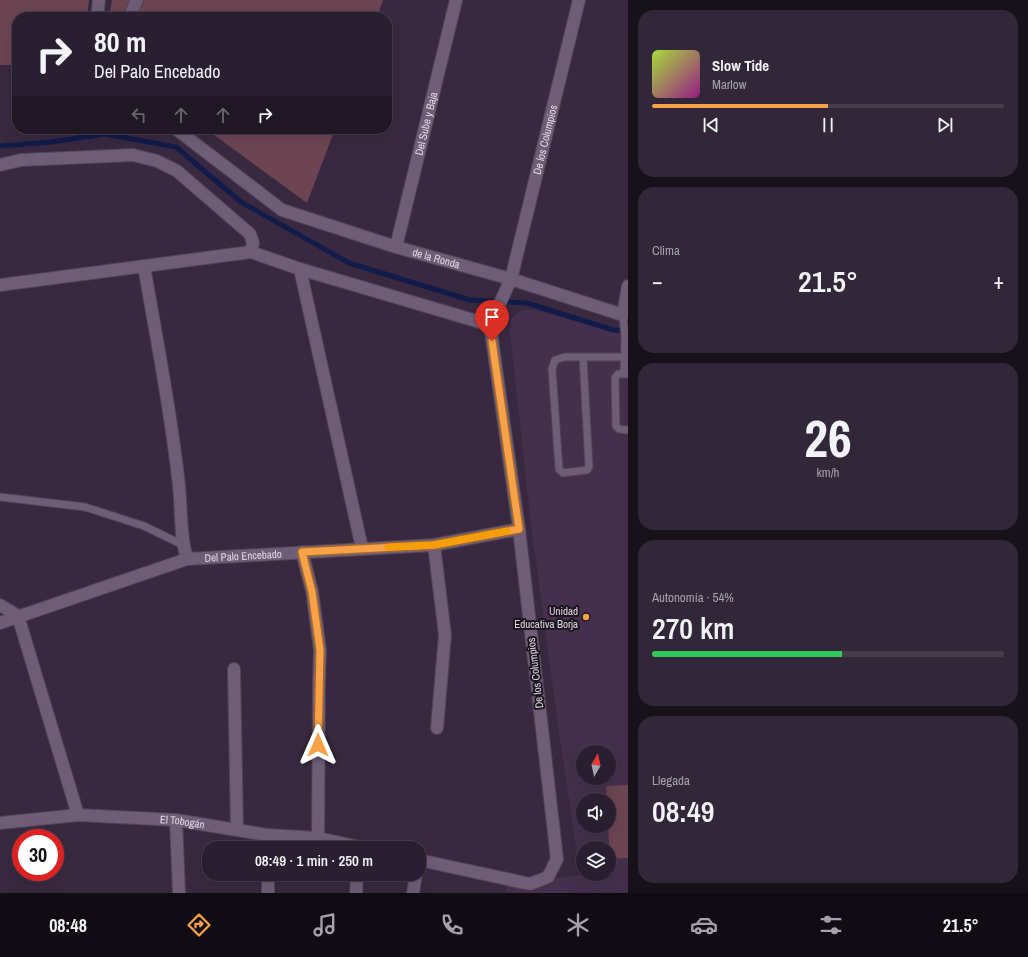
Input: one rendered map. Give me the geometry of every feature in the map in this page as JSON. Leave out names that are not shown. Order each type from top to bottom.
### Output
[{"type":"street","points":[[98,12],[99,0]]},
{"type":"street","points":[[131,12],[137,0]]},
{"type":"street","name":"Del Sube y Baja","points":[[396,247],[456,0]]},
{"type":"street","name":"De los Columpios","points":[[426,862],[530,884],[548,877],[557,859],[519,529],[492,320],[508,284],[579,0]]},
{"type":"street","name":"de la Ronda","points":[[183,134],[282,210],[508,284],[624,319]]},
{"type":"street","points":[[0,166],[21,160],[133,155],[156,161],[177,171],[250,234],[253,243],[251,252]]},
{"type":"street","points":[[0,285],[251,252],[300,269],[492,320]]},
{"type":"street","points":[[144,266],[161,359],[178,478],[183,545],[187,559]]},
{"type":"street","points":[[300,269],[362,548]]},
{"type":"street","points":[[624,319],[628,286]]},
{"type":"street","name":"Del Palo Encebado","points":[[0,623],[187,559],[434,545],[519,529]]},
{"type":"street","points":[[434,545],[445,634],[437,728]]},
{"type":"street","points":[[302,552],[312,592],[320,650],[318,838]]},
{"type":"street","points":[[0,605],[18,616],[78,815]]},
{"type":"street","points":[[234,669],[237,830]]},
{"type":"street","name":"El Tobogán","points":[[0,824],[78,815],[176,820],[267,835],[318,838],[331,841]]},
{"type":"street","points":[[176,820],[179,893]]},
{"type":"street","points":[[267,835],[267,841]]},
{"type":"street","points":[[268,881],[268,893]]},
{"type":"street","points":[[356,893],[357,881]]},
{"type":"street","points":[[413,893],[415,881]]},
{"type":"lane","points":[[624,319],[625,338],[623,357],[626,374],[618,374],[614,378],[616,426],[619,429],[628,430]]},
{"type":"lane","points":[[584,357],[589,467],[584,471],[563,473],[559,469],[552,369],[555,360],[565,357],[584,357],[623,357]]},
{"type":"lane","points":[[0,497],[85,507],[144,526],[183,545]]},
{"type":"shaded area","points":[[0,0],[89,0],[87,12],[12,12],[12,65],[0,65]]},
{"type":"shaded area","points":[[112,0],[383,0],[379,12],[110,12]]},
{"type":"shaded area","points":[[213,134],[333,134],[307,203]]},
{"type":"shaded area","name":"Unidad Educativa Borja","points":[[523,310],[535,310],[628,336],[628,893],[505,893],[507,885],[576,876],[576,881],[616,881],[616,841],[576,841],[576,848],[531,524],[510,333],[511,319]]},
{"type":"shaded area","points":[[628,785],[628,858],[616,859],[616,841],[609,841],[608,833],[616,833],[616,793],[606,793],[606,786]]},
{"type":"waterway","points":[[0,146],[51,142],[105,134],[176,147],[241,202],[349,263],[470,300],[527,303],[613,330],[628,331]]},
{"type":"slow traffic","points":[[388,547],[434,545],[507,531]]},
{"type":"place","name":"Unidad Educativa Borja","points":[[586,617]]},
{"type":"route","points":[[318,745],[320,650],[312,592],[302,552],[434,545],[519,529],[492,341]]}]
